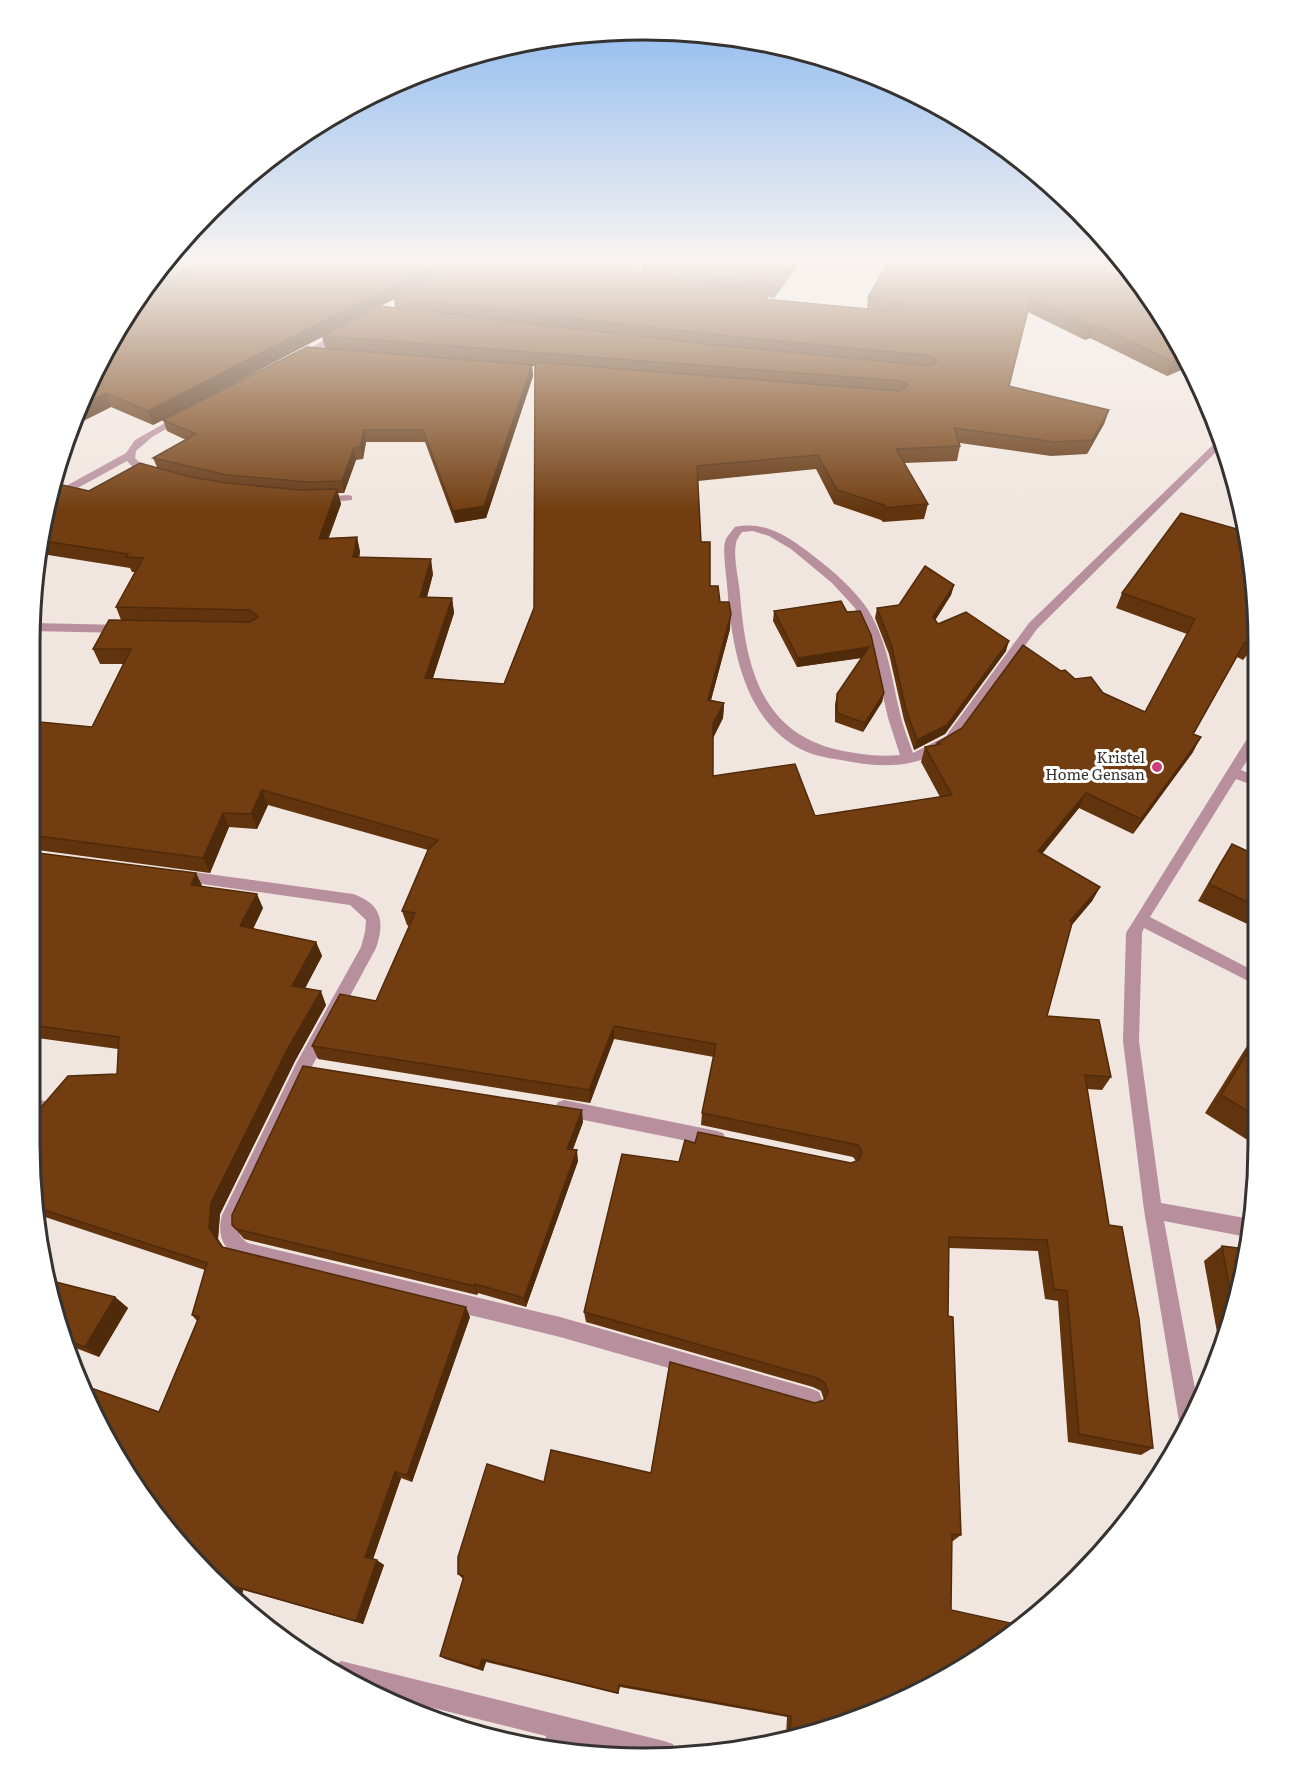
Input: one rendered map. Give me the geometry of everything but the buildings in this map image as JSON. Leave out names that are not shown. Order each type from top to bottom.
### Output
[{"type":"street","points":[[288,363],[322,344]]},
{"type":"street","points":[[308,352],[332,354]]},
{"type":"street","points":[[59,496],[128,456],[131,449],[140,441],[196,410]]},
{"type":"street","points":[[908,760],[872,632],[861,608],[845,588],[815,562],[787,543],[753,526],[737,529],[730,543],[742,660],[752,690],[769,716],[789,735],[808,747],[875,761],[908,760],[934,752],[951,739],[1034,627],[1215,447]]},
{"type":"street","points":[[128,456],[131,463],[138,469],[165,477]]},
{"type":"street","points":[[309,500],[348,498]]},
{"type":"street","points":[[41,627],[131,629]]},
{"type":"street","points":[[1188,1408],[1153,1210],[1131,1041],[1134,933],[1248,747]]},
{"type":"street","points":[[1232,771],[1248,778]]},
{"type":"street","points":[[157,873],[353,900],[368,908],[374,919],[374,931],[368,948],[303,1067],[231,1215],[228,1235],[232,1244],[238,1249],[561,1327],[812,1399]]},
{"type":"street","points":[[1141,919],[1248,976]]},
{"type":"street","points":[[303,1067],[326,1071]]},
{"type":"street","points":[[547,1106],[732,1142]]},
{"type":"street","points":[[1153,1210],[1242,1227]]},
{"type":"street","points":[[365,1679],[644,1748]]},
{"type":"street","points":[[558,1741],[559,1726]]},
{"type":"place","name":"Kristel Home Gensan","points":[[1157,767]]}]
